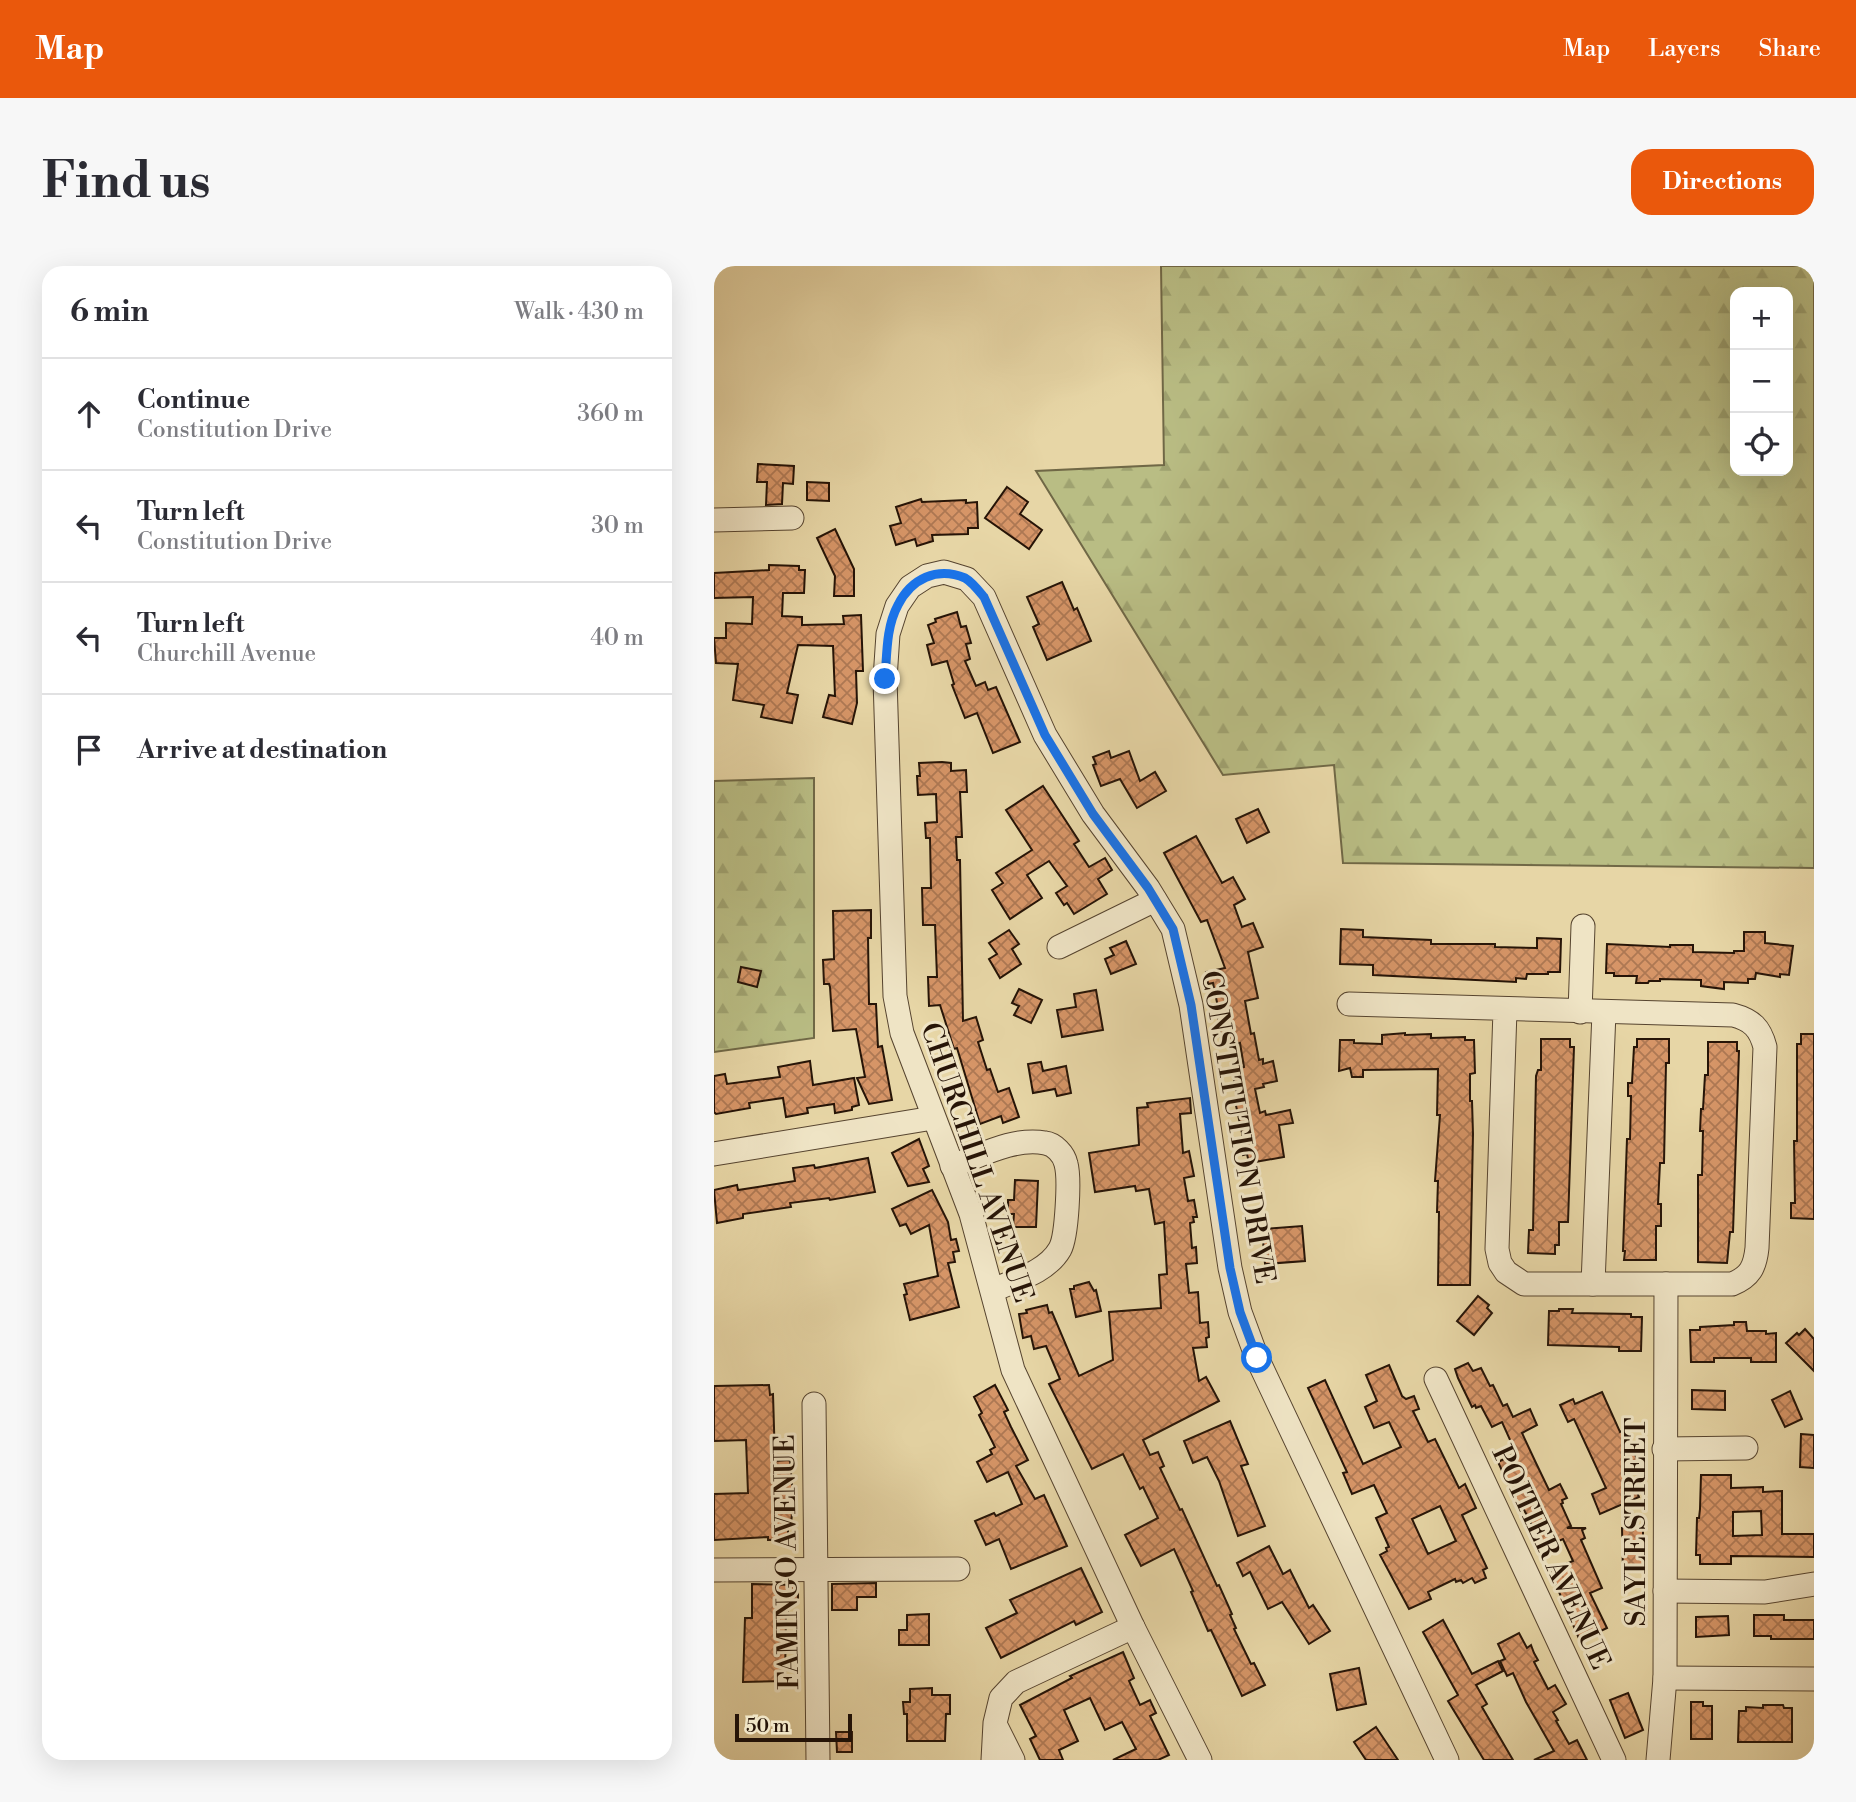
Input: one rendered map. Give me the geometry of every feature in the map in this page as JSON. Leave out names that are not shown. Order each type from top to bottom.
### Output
[{"type":"street","points":[[714,520],[792,518]]},
{"type":"street","name":"CONSTITUTION DRIVE","points":[[910,587],[927,576],[944,572],[967,579],[984,597],[1045,735],[1093,814],[1173,929],[1191,1005],[1230,1268],[1240,1312],[1257,1358],[1447,1760]]},
{"type":"street","name":"CHURCHILL AVENUE","points":[[910,587],[897,606],[888,634],[885,679],[895,996],[901,1033],[971,1214],[1013,1370],[1133,1627],[1200,1760]]},
{"type":"street","points":[[1059,947],[1155,900]]},
{"type":"street","points":[[1580,1012],[1583,926]]},
{"type":"street","points":[[1349,1004],[1733,1015],[1746,1018],[1762,1034],[1765,1046],[1755,1263],[1749,1274],[1732,1284],[1524,1284],[1513,1279],[1500,1263],[1497,1248],[1505,1010]]},
{"type":"street","points":[[1593,1284],[1604,1012]]},
{"type":"street","points":[[714,1154],[933,1118]]},
{"type":"street","points":[[952,1166],[1027,1142],[1047,1143],[1059,1150],[1066,1164],[1066,1227],[1061,1248],[1045,1266],[993,1290]]},
{"type":"street","name":"SAYLE STREET","points":[[1658,1760],[1665,1678],[1666,1284]]},
{"type":"street","name":"POITIER AVENUE","points":[[1436,1379],[1614,1760]]},
{"type":"street","name":"FAMINGO AVENUE","points":[[814,1405],[818,1760]]},
{"type":"street","points":[[1664,1449],[1746,1448]]},
{"type":"street","points":[[714,1570],[958,1569]]},
{"type":"street","points":[[1665,1591],[1765,1592],[1814,1584]]},
{"type":"street","points":[[993,1760],[995,1723],[1001,1698],[1016,1682],[1133,1627]]},
{"type":"street","points":[[1665,1678],[1814,1679]]},
{"type":"street","points":[[995,1723],[1013,1760]]},
{"type":"green space","points":[[1161,266],[1814,266],[1814,868],[1343,863],[1334,765],[1223,775],[1036,471],[1164,465]]},
{"type":"green space","points":[[814,778],[814,1038],[714,1052],[714,781]]},
{"type":"building","points":[[758,464],[794,466],[793,484],[783,483],[782,504],[766,505],[767,482],[757,482]]},
{"type":"building","points":[[807,482],[829,483],[829,501],[807,500]]},
{"type":"building","points":[[1007,487],[1028,502],[1020,514],[1042,530],[1029,549],[985,518]]},
{"type":"building","points":[[921,499],[922,502],[977,502],[978,528],[968,528],[968,534],[932,535],[933,541],[917,546],[915,539],[896,545],[890,526],[901,523],[896,507]]},
{"type":"building","points":[[835,529],[854,569],[854,596],[834,596],[835,576],[817,538]]},
{"type":"building","points":[[769,565],[799,566],[799,570],[805,570],[804,593],[783,593],[782,616],[802,617],[802,625],[844,624],[843,616],[861,615],[863,671],[856,671],[857,703],[852,724],[823,717],[829,695],[835,696],[833,646],[798,645],[787,693],[798,695],[792,723],[761,717],[764,705],[733,700],[738,664],[716,663],[714,638],[726,638],[726,623],[752,624],[753,597],[714,598],[714,573],[769,570]]},
{"type":"building","points":[[1062,582],[1091,641],[1047,660],[1033,627],[1039,624],[1027,597]]},
{"type":"building","points":[[957,612],[961,627],[966,626],[971,643],[966,644],[970,659],[965,661],[976,686],[985,682],[988,690],[996,687],[1020,742],[993,753],[977,713],[965,718],[952,685],[954,684],[947,661],[932,665],[927,645],[934,643],[928,625],[936,622],[935,619]]},
{"type":"building","points":[[1109,751],[1111,758],[1129,751],[1140,781],[1155,772],[1166,791],[1137,808],[1120,779],[1101,786],[1093,765],[1096,764],[1093,757]]},
{"type":"building","points":[[919,763],[951,763],[951,771],[966,770],[967,792],[960,792],[962,837],[956,837],[957,860],[960,860],[963,1021],[976,1017],[983,1040],[978,1042],[987,1070],[990,1069],[998,1092],[1009,1088],[1019,1117],[1003,1123],[1001,1116],[980,1124],[957,1048],[954,1049],[940,1005],[929,1006],[928,977],[937,977],[935,925],[923,925],[922,888],[931,888],[930,838],[926,838],[925,823],[937,822],[936,794],[918,795],[917,776],[920,776]]},
{"type":"building","points":[[1043,786],[1079,841],[1074,844],[1089,867],[1105,858],[1112,870],[1098,879],[1107,894],[1074,914],[1056,893],[1067,886],[1049,861],[1027,875],[1042,898],[1010,919],[992,890],[1003,883],[996,873],[1032,850],[1006,810]]},
{"type":"building","points":[[1258,809],[1269,832],[1247,843],[1236,819]]},
{"type":"building","points":[[1196,836],[1222,883],[1233,877],[1245,899],[1234,905],[1242,927],[1253,923],[1263,947],[1248,952],[1258,998],[1245,1001],[1259,1060],[1263,1059],[1263,1064],[1273,1061],[1277,1081],[1255,1089],[1260,1113],[1265,1111],[1266,1115],[1290,1110],[1293,1123],[1279,1125],[1284,1157],[1249,1163],[1247,1154],[1243,1155],[1241,1143],[1244,1142],[1235,1101],[1238,1100],[1232,1070],[1244,1067],[1240,1043],[1222,1046],[1220,1017],[1213,983],[1208,984],[1206,972],[1225,968],[1207,920],[1201,922],[1164,853]]},
{"type":"building","points":[[871,910],[871,938],[868,938],[869,1004],[876,1004],[878,1047],[882,1046],[892,1100],[869,1104],[857,1078],[865,1077],[856,1029],[833,1031],[830,987],[829,984],[824,984],[823,960],[834,959],[833,911]]},
{"type":"building","points":[[1341,929],[1363,930],[1363,937],[1431,940],[1431,944],[1495,944],[1495,947],[1537,948],[1537,938],[1561,939],[1560,972],[1527,974],[1526,979],[1516,978],[1516,982],[1373,975],[1373,965],[1340,964]]},
{"type":"building","points":[[1009,930],[1019,944],[1012,949],[1021,964],[1000,978],[989,959],[997,954],[989,943]]},
{"type":"building","points":[[1744,932],[1765,932],[1765,943],[1793,946],[1789,975],[1780,974],[1780,977],[1756,973],[1755,979],[1748,979],[1748,983],[1724,982],[1724,989],[1701,986],[1701,980],[1660,979],[1636,983],[1637,976],[1614,976],[1614,973],[1606,973],[1607,944],[1670,947],[1693,945],[1693,952],[1734,953],[1744,951]]},
{"type":"building","points":[[1126,941],[1136,964],[1111,974],[1105,959],[1114,955],[1110,948]]},
{"type":"building","points":[[741,967],[761,971],[757,987],[738,982]]},
{"type":"building","points":[[1019,989],[1042,1000],[1031,1023],[1014,1015],[1019,1006],[1012,1003]]},
{"type":"building","points":[[1096,990],[1103,1030],[1062,1037],[1057,1010],[1076,1007],[1074,994]]},
{"type":"building","points":[[1431,1034],[1431,1038],[1465,1037],[1465,1040],[1474,1040],[1475,1073],[1470,1074],[1473,1134],[1470,1285],[1438,1285],[1439,1212],[1438,1181],[1435,1181],[1440,1115],[1437,1115],[1438,1069],[1363,1070],[1363,1077],[1352,1077],[1350,1068],[1339,1071],[1340,1040],[1382,1044],[1382,1035]]},
{"type":"building","points":[[1801,1034],[1814,1034],[1814,1219],[1791,1218],[1791,1203],[1795,1203],[1797,1044],[1801,1044]]},
{"type":"building","points":[[1541,1039],[1570,1039],[1570,1047],[1574,1047],[1568,1222],[1559,1222],[1559,1245],[1555,1245],[1555,1254],[1528,1253],[1529,1230],[1533,1230],[1536,1076],[1538,1070],[1541,1070]]},
{"type":"building","points":[[1637,1039],[1669,1039],[1664,1163],[1660,1163],[1658,1204],[1661,1204],[1661,1226],[1656,1226],[1656,1260],[1624,1260],[1623,1251],[1627,1139],[1630,1139],[1631,1096],[1628,1096],[1628,1083],[1632,1083]]},
{"type":"building","points":[[1708,1042],[1737,1042],[1739,1051],[1733,1232],[1730,1232],[1727,1263],[1698,1262],[1698,1175],[1702,1175],[1703,1131],[1700,1131],[1701,1109],[1705,1075],[1708,1075]]},
{"type":"building","points":[[810,1061],[813,1085],[854,1078],[859,1105],[852,1107],[852,1110],[835,1113],[834,1104],[807,1108],[808,1113],[786,1117],[783,1098],[749,1103],[750,1108],[716,1114],[714,1112],[714,1076],[725,1074],[727,1084],[780,1077],[778,1067]]},
{"type":"building","points":[[1041,1062],[1043,1071],[1066,1066],[1071,1093],[1057,1096],[1055,1089],[1033,1093],[1028,1064]]},
{"type":"building","points":[[1190,1098],[1191,1113],[1180,1114],[1183,1153],[1189,1151],[1194,1176],[1184,1178],[1188,1201],[1194,1200],[1197,1217],[1193,1217],[1194,1222],[1190,1223],[1192,1248],[1196,1247],[1197,1263],[1186,1264],[1189,1293],[1198,1292],[1200,1323],[1208,1322],[1209,1337],[1206,1338],[1207,1347],[1193,1348],[1199,1381],[1206,1377],[1219,1401],[1143,1440],[1150,1455],[1158,1452],[1164,1466],[1160,1468],[1217,1586],[1219,1585],[1232,1614],[1230,1615],[1236,1628],[1234,1629],[1265,1685],[1242,1696],[1211,1630],[1208,1631],[1174,1549],[1141,1566],[1125,1535],[1158,1518],[1143,1487],[1140,1489],[1123,1454],[1092,1469],[1049,1384],[1060,1379],[1046,1346],[1034,1349],[1031,1336],[1023,1338],[1019,1314],[1047,1305],[1079,1376],[1113,1360],[1109,1312],[1161,1308],[1159,1275],[1167,1274],[1164,1222],[1155,1224],[1149,1189],[1136,1191],[1135,1186],[1095,1192],[1089,1153],[1139,1145],[1137,1108],[1148,1107],[1147,1103]]},
{"type":"building","points":[[919,1139],[929,1166],[923,1169],[929,1182],[908,1186],[892,1153]]},
{"type":"building","points":[[868,1158],[875,1192],[830,1200],[790,1203],[791,1207],[743,1214],[743,1218],[717,1223],[714,1190],[737,1185],[738,1190],[795,1181],[793,1168],[814,1165],[815,1168]]},
{"type":"building","points":[[1015,1180],[1038,1181],[1036,1227],[1013,1227],[1014,1214],[1008,1214],[1008,1200],[1014,1200]]},
{"type":"building","points":[[932,1190],[948,1222],[951,1240],[956,1239],[959,1251],[953,1252],[955,1262],[948,1263],[959,1307],[910,1320],[904,1284],[938,1276],[929,1225],[911,1234],[906,1224],[900,1226],[892,1209]]},
{"type":"building","points":[[1302,1226],[1305,1261],[1265,1264],[1262,1229]]},
{"type":"building","points":[[1089,1282],[1094,1291],[1096,1290],[1101,1311],[1076,1317],[1070,1289]]},
{"type":"building","points":[[1478,1296],[1489,1305],[1487,1308],[1492,1313],[1474,1335],[1457,1321]]},
{"type":"building","points":[[1573,1309],[1572,1313],[1631,1314],[1631,1317],[1642,1317],[1641,1351],[1619,1351],[1619,1347],[1548,1345],[1549,1311]]},
{"type":"building","points":[[1734,1322],[1746,1322],[1747,1331],[1776,1333],[1776,1362],[1751,1362],[1751,1358],[1714,1358],[1714,1362],[1691,1362],[1690,1330],[1734,1325]]},
{"type":"building","points":[[1805,1329],[1814,1339],[1814,1371],[1786,1343]]},
{"type":"building","points":[[1468,1363],[1473,1371],[1481,1368],[1503,1406],[1507,1404],[1513,1417],[1530,1409],[1537,1425],[1522,1433],[1536,1463],[1549,1490],[1560,1484],[1567,1498],[1562,1500],[1561,1504],[1571,1526],[1567,1528],[1586,1528],[1582,1530],[1585,1538],[1581,1540],[1602,1588],[1590,1593],[1607,1628],[1580,1641],[1550,1571],[1573,1561],[1563,1539],[1540,1549],[1533,1533],[1536,1532],[1524,1510],[1521,1512],[1498,1462],[1516,1453],[1502,1422],[1492,1427],[1481,1406],[1472,1407],[1458,1378],[1455,1369]]},
{"type":"building","points":[[1389,1365],[1402,1396],[1406,1399],[1414,1396],[1419,1409],[1413,1411],[1428,1442],[1435,1439],[1459,1488],[1465,1484],[1476,1508],[1462,1515],[1487,1568],[1483,1570],[1486,1578],[1475,1583],[1472,1578],[1463,1583],[1461,1580],[1456,1582],[1455,1579],[1428,1592],[1431,1599],[1409,1609],[1380,1555],[1389,1547],[1376,1518],[1387,1513],[1374,1485],[1352,1494],[1343,1473],[1347,1472],[1308,1388],[1325,1380],[1363,1464],[1401,1447],[1389,1422],[1374,1428],[1365,1407],[1377,1401],[1366,1375]],"holes":[[[1440,1506],[1456,1541],[1428,1554],[1412,1519]]]},
{"type":"building","points":[[769,1385],[770,1395],[773,1394],[775,1461],[790,1460],[793,1498],[788,1540],[768,1540],[768,1537],[714,1540],[714,1494],[748,1493],[746,1440],[714,1441],[714,1386]]},
{"type":"building","points":[[995,1385],[1008,1410],[1004,1412],[1028,1460],[1016,1466],[1035,1499],[1044,1495],[1067,1546],[1011,1569],[999,1539],[986,1545],[975,1521],[994,1513],[996,1516],[1022,1504],[1008,1472],[987,1482],[977,1462],[992,1454],[990,1450],[995,1447],[979,1415],[982,1413],[974,1397]]},
{"type":"building","points":[[1692,1390],[1725,1391],[1725,1410],[1692,1409]]},
{"type":"building","points":[[1790,1391],[1802,1419],[1785,1427],[1772,1400]]},
{"type":"building","points":[[1602,1392],[1620,1432],[1624,1430],[1638,1461],[1626,1466],[1639,1497],[1600,1514],[1592,1494],[1606,1488],[1574,1419],[1568,1422],[1560,1405],[1573,1399],[1575,1404]]},
{"type":"building","points":[[1230,1421],[1248,1464],[1241,1466],[1265,1526],[1238,1536],[1219,1481],[1207,1457],[1193,1463],[1184,1441]]},
{"type":"building","points":[[1801,1434],[1814,1435],[1814,1468],[1800,1467]]},
{"type":"building","points":[[1701,1475],[1731,1475],[1731,1488],[1763,1487],[1763,1492],[1782,1491],[1782,1534],[1814,1534],[1814,1557],[1731,1556],[1731,1564],[1700,1564],[1700,1555],[1696,1555],[1697,1518],[1700,1509]],"holes":[[[1761,1511],[1762,1535],[1733,1536],[1733,1512]]]},
{"type":"building","points":[[1622,1528],[1643,1528],[1643,1572],[1623,1572]]},
{"type":"building","points":[[1269,1546],[1283,1574],[1290,1570],[1309,1608],[1313,1605],[1330,1631],[1309,1644],[1282,1602],[1268,1609],[1250,1572],[1243,1576],[1237,1563]]},
{"type":"building","points":[[1081,1568],[1102,1612],[1076,1625],[1074,1621],[1001,1658],[986,1628],[1017,1613],[1010,1600]]},
{"type":"building","points":[[876,1583],[876,1597],[857,1597],[857,1610],[832,1610],[832,1584]]},
{"type":"building","points":[[752,1584],[798,1585],[798,1602],[788,1602],[786,1611],[785,1681],[743,1682],[745,1618],[752,1618]]},
{"type":"building","points":[[929,1614],[929,1645],[899,1645],[899,1630],[907,1630],[907,1615]]},
{"type":"building","points":[[1754,1615],[1784,1615],[1784,1620],[1814,1620],[1814,1639],[1771,1639],[1771,1636],[1754,1636]]},
{"type":"building","points":[[1728,1616],[1729,1635],[1696,1637],[1696,1617]]},
{"type":"building","points":[[1443,1620],[1472,1674],[1498,1661],[1503,1671],[1476,1685],[1487,1704],[1482,1707],[1513,1760],[1484,1760],[1448,1701],[1458,1695],[1423,1632]]},
{"type":"building","points":[[1519,1633],[1527,1648],[1531,1645],[1538,1660],[1534,1662],[1548,1689],[1555,1685],[1566,1704],[1553,1712],[1558,1720],[1556,1721],[1569,1744],[1577,1740],[1587,1760],[1534,1760],[1554,1751],[1513,1673],[1507,1676],[1500,1661],[1505,1659],[1498,1644]]},
{"type":"building","points":[[1123,1652],[1134,1678],[1129,1681],[1140,1705],[1150,1700],[1156,1713],[1150,1716],[1169,1755],[1158,1760],[1113,1760],[1136,1749],[1122,1722],[1105,1730],[1090,1698],[1064,1710],[1078,1741],[1059,1750],[1063,1760],[1040,1760],[1030,1739],[1036,1736],[1020,1705],[1072,1678],[1070,1676]]},
{"type":"building","points":[[1359,1668],[1366,1704],[1337,1710],[1330,1674]]},
{"type":"building","points":[[932,1688],[932,1695],[950,1695],[945,1741],[907,1741],[907,1714],[904,1714],[903,1702],[910,1702],[910,1689]]},
{"type":"building","points":[[1628,1693],[1643,1730],[1625,1738],[1610,1700]]},
{"type":"building","points":[[1691,1702],[1703,1702],[1703,1706],[1712,1706],[1712,1739],[1691,1739]]},
{"type":"building","points":[[1763,1705],[1792,1708],[1792,1742],[1738,1742],[1739,1711],[1746,1711],[1746,1707],[1763,1708]]},
{"type":"building","points":[[1376,1727],[1398,1760],[1366,1760],[1354,1742]]},
{"type":"building","points":[[836,1732],[852,1732],[852,1752],[837,1752]]},
{"type":"route","points":[[885,679],[888,634],[897,606],[910,587],[927,576],[944,572],[967,579],[984,597],[1045,735],[1093,814],[1148,888],[1173,929],[1191,1005],[1230,1268],[1240,1312],[1257,1358]]}]
